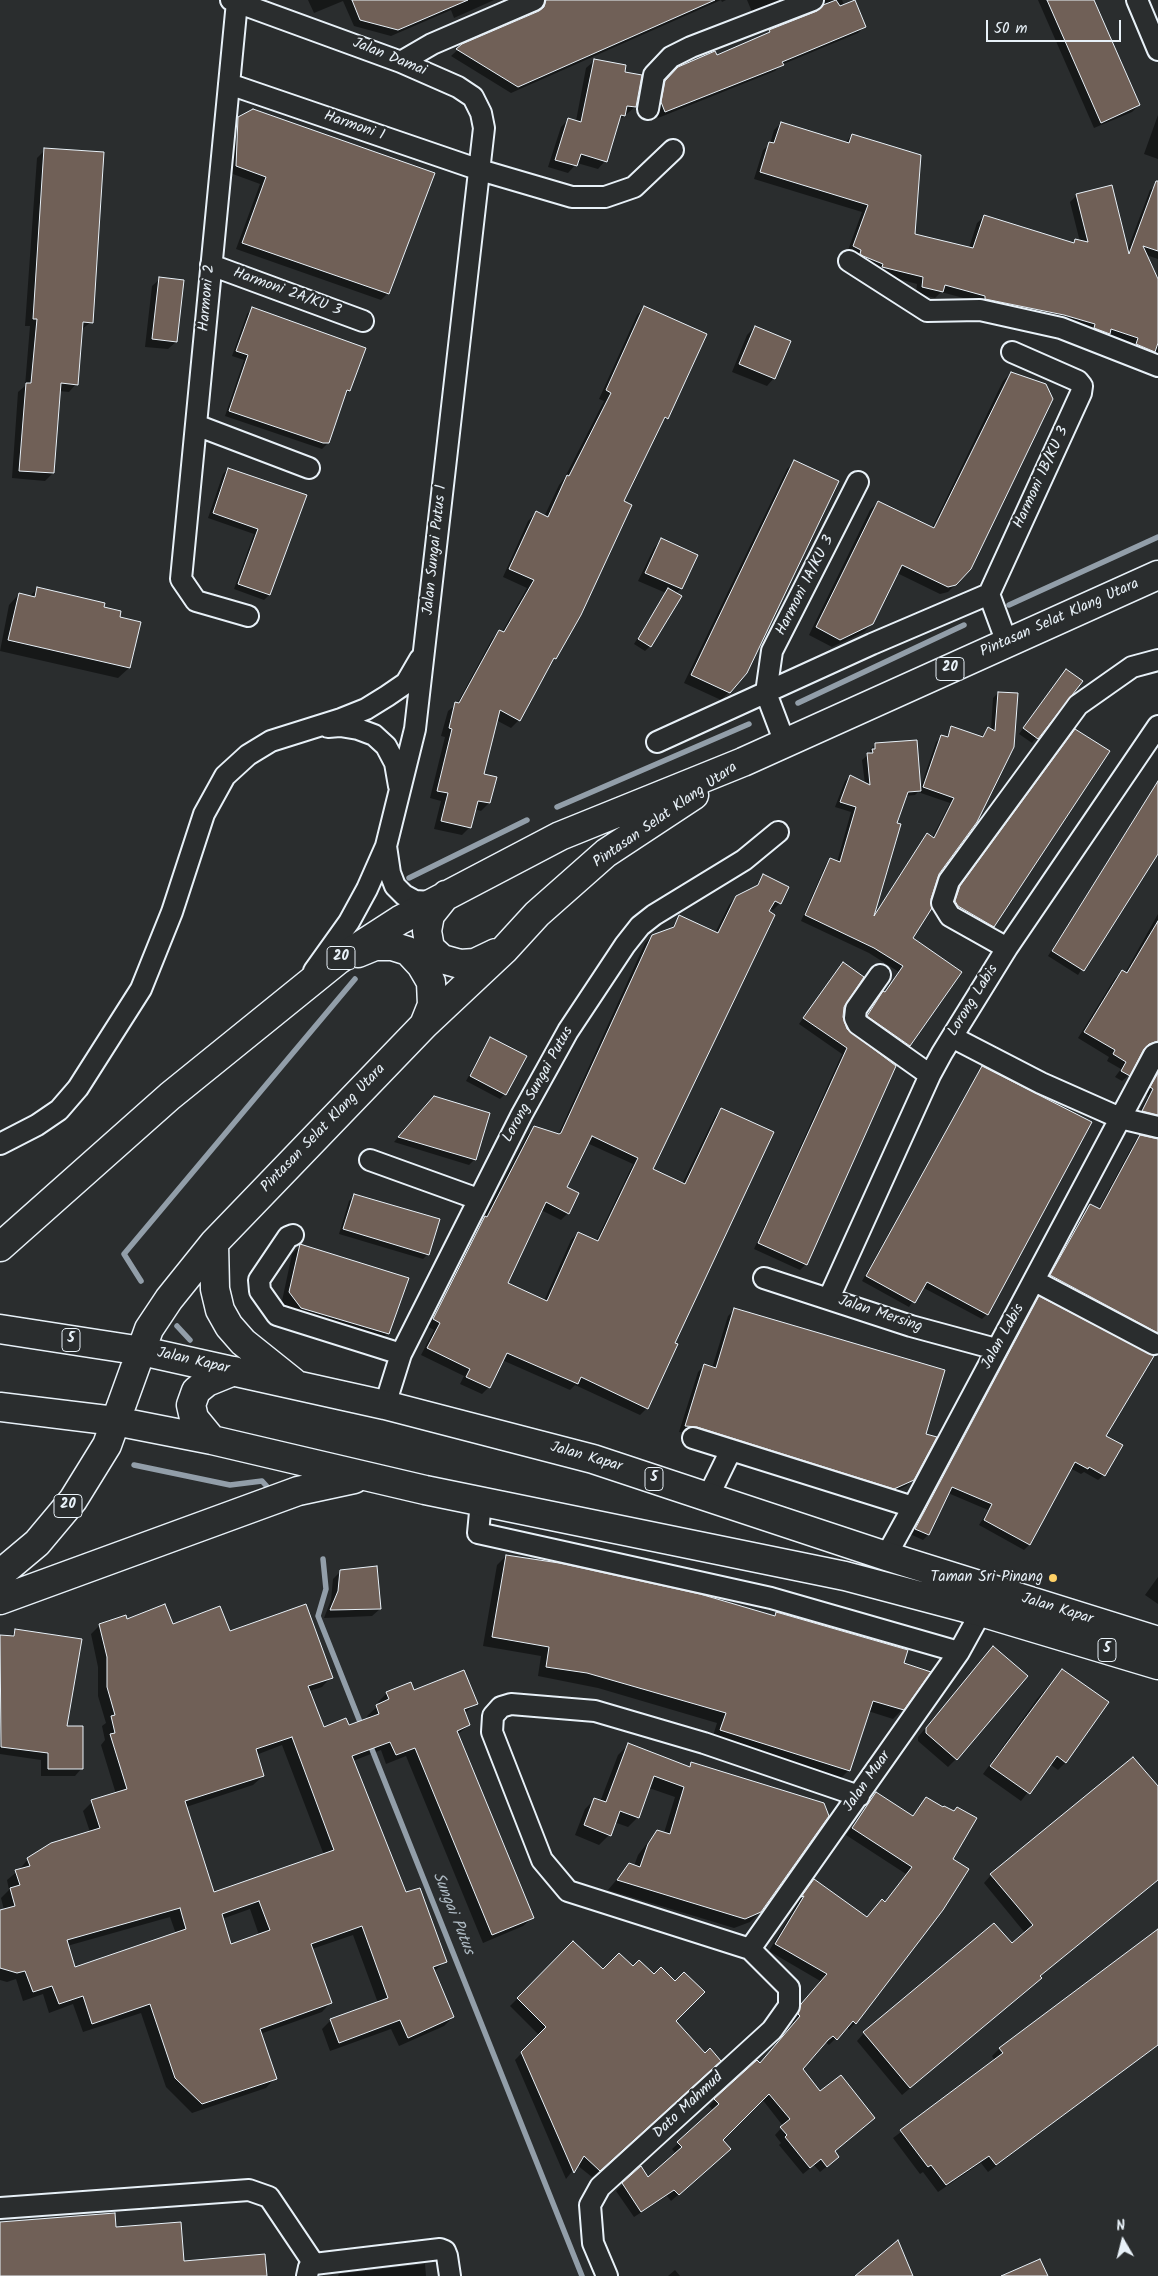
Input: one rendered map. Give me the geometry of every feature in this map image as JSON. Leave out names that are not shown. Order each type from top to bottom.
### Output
[{"type":"highway","name":"Pintasan Selat Klang Utara","points":[[4,1242],[170,1096],[300,990],[338,960],[438,899],[560,836],[743,762],[1158,575]]},
{"type":"highway","name":"Pintasan Selat Klang Utara","points":[[0,1574],[37,1543],[73,1500],[106,1445],[149,1329],[169,1299],[214,1244],[424,1025],[504,950],[538,914],[606,853],[743,762]]},
{"type":"highway","points":[[438,899],[430,915],[427,932],[430,948],[442,959],[460,964],[475,963],[504,950]]},
{"type":"highway","points":[[338,960],[375,946],[392,946],[408,950],[421,965],[431,982],[432,1005],[424,1025]]},
{"type":"highway","points":[[214,1244],[215,1289],[220,1310],[229,1326],[243,1342],[298,1386]]},
{"type":"highway","name":"Jalan Kapar","points":[[0,1329],[142,1350],[385,1405],[592,1459],[886,1556],[1158,1642]]},
{"type":"highway","points":[[212,1440],[194,1418],[191,1405],[196,1391],[207,1382],[234,1371]]},
{"type":"highway","name":"Jalan Kapar","points":[[0,1407],[115,1421],[212,1440],[365,1478],[845,1576],[981,1612],[1158,1665]]},
{"type":"highway","points":[[0,1600],[298,1491],[365,1478]]},
{"type":"street","points":[[401,62],[432,44],[534,0]]},
{"type":"street","points":[[648,109],[654,74],[671,57],[691,47],[812,0]]},
{"type":"street","points":[[1137,0],[1158,50]]},
{"type":"street","name":"Jalan Damai","points":[[234,1],[401,62],[458,87],[473,97],[481,113],[484,128],[480,170]]},
{"type":"street","name":"Harmoni 2","points":[[234,1],[229,84],[181,578],[196,601],[248,616]]},
{"type":"street","name":"Harmoni 1","points":[[229,84],[480,170],[572,197],[605,197],[634,187],[674,150]]},
{"type":"street","name":"Jalan Sungai Putus 1","points":[[438,899],[415,900],[404,895],[394,886],[386,846],[415,729],[480,170]]},
{"type":"street","points":[[849,260],[927,311],[980,310],[1061,328],[1158,366]]},
{"type":"street","name":"Harmoni 2A/KU 3","points":[[211,264],[362,321]]},
{"type":"street","name":"Harmoni 1B/KU 3","points":[[989,594],[1081,393],[1082,386],[1078,381],[1012,352]]},
{"type":"street","points":[[196,425],[310,468]]},
{"type":"street","name":"Harmoni 1A/KU 3","points":[[766,693],[772,651],[858,482]]},
{"type":"street","points":[[657,742],[872,644],[989,594],[1007,643]]},
{"type":"street","points":[[0,1144],[37,1126],[59,1110],[78,1088],[141,989],[172,912],[204,814],[225,776],[248,755],[271,742],[304,729],[341,719],[366,709],[387,696],[406,683],[418,667],[426,646]]},
{"type":"street","points":[[1007,948],[950,916],[942,903],[949,881],[1078,705],[1132,667],[1158,660]]},
{"type":"street","points":[[766,693],[785,743]]},
{"type":"street","points":[[304,729],[340,726],[358,729],[374,736],[386,746],[395,763],[399,796]]},
{"type":"street","name":"Lorong Labis","points":[[829,1298],[930,1075],[1007,948],[1158,726]]},
{"type":"street","name":"Lorong Sungai Putus","points":[[385,1405],[401,1354],[478,1199],[568,1031],[640,926],[654,915],[705,886],[744,860],[778,832]]},
{"type":"street","points":[[300,990],[349,922],[386,846]]},
{"type":"street","points":[[880,975],[856,1009],[855,1018],[858,1024],[930,1075]]},
{"type":"street","points":[[952,1037],[1041,1083],[1120,1118],[1158,1127]]},
{"type":"street","name":"Jalan Labis","points":[[886,1556],[914,1507],[996,1349],[1035,1281],[1154,1055],[1158,1053]]},
{"type":"street","points":[[370,1160],[478,1199]]},
{"type":"street","points":[[293,1235],[288,1237],[259,1280],[260,1291],[277,1315],[401,1354]]},
{"type":"street","name":"Jalan Mersing","points":[[764,1278],[911,1326],[996,1349]]},
{"type":"street","points":[[1035,1281],[1154,1344]]},
{"type":"street","points":[[693,1438],[914,1507]]},
{"type":"street","points":[[708,1497],[730,1450]]},
{"type":"street","points":[[482,1502],[478,1533],[771,1598],[959,1652]]},
{"type":"street","name":"Jalan Muar","points":[[750,1949],[959,1652],[981,1612]]},
{"type":"street","points":[[750,1949],[568,1891],[542,1860],[492,1732],[493,1716],[500,1707],[511,1704],[595,1711],[704,1743],[859,1796]]},
{"type":"street","name":"Dato Mahmud","points":[[607,2276],[593,2243],[590,2205],[600,2187],[772,2030],[789,2006],[789,1988],[750,1949]]},
{"type":"street","points":[[0,2208],[249,2190],[269,2197],[310,2270],[440,2249],[445,2251],[450,2276]]},
{"type":"building","points":[[352,0],[468,0],[398,30],[360,20]]},
{"type":"building","points":[[546,0],[715,0],[518,87],[456,49],[462,44],[539,11],[544,7]]},
{"type":"building","points":[[836,0],[840,6],[855,0],[866,27],[782,62],[784,65],[665,112],[661,102],[665,81],[678,67],[715,51],[717,55],[770,32],[769,30],[817,11],[823,5]]},
{"type":"building","points":[[1047,0],[1094,0],[1140,105],[1101,123]]},
{"type":"building","points":[[594,59],[626,65],[625,72],[642,75],[636,107],[627,106],[625,116],[621,115],[607,162],[581,154],[577,166],[555,160],[568,118],[581,122]]},
{"type":"building","points":[[253,109],[435,173],[389,294],[242,243],[266,177],[236,166],[238,117]]},
{"type":"building","points":[[781,122],[849,143],[852,134],[921,155],[915,234],[973,248],[984,215],[1074,243],[1075,239],[1088,242],[1076,194],[1112,185],[1129,254],[1156,181],[1158,181],[1158,251],[1143,246],[1158,279],[1158,343],[1155,352],[1136,344],[1138,338],[1111,329],[1110,334],[1094,328],[1095,324],[1064,315],[985,299],[985,296],[945,285],[943,292],[922,287],[923,277],[882,267],[883,264],[863,256],[860,254],[861,250],[853,246],[868,205],[760,172],[769,142],[774,143]]},
{"type":"building","points":[[44,148],[104,152],[93,323],[83,322],[78,385],[61,383],[54,473],[19,471],[26,383],[31,383],[37,319],[33,319]]},
{"type":"building","points":[[159,277],[184,280],[177,342],[152,339]]},
{"type":"building","points":[[644,306],[707,334],[668,419],[665,417],[624,501],[632,505],[581,615],[556,659],[554,658],[520,721],[500,710],[484,774],[497,777],[490,803],[478,801],[471,828],[441,821],[448,793],[437,791],[452,729],[449,728],[455,702],[459,703],[499,630],[504,632],[534,580],[509,569],[536,511],[548,517],[567,475],[569,476],[611,393],[606,390]]},
{"type":"building","points":[[252,307],[366,348],[350,391],[347,390],[329,443],[323,443],[229,411],[248,355],[236,351]]},
{"type":"building","points":[[755,326],[791,341],[775,379],[739,364]]},
{"type":"building","points":[[1011,372],[1046,384],[1053,399],[971,569],[956,585],[948,587],[902,565],[873,624],[840,640],[816,627],[878,501],[934,528]]},
{"type":"building","points":[[794,460],[839,481],[747,673],[730,693],[691,675]]},
{"type":"building","points":[[228,468],[307,495],[270,595],[238,584],[258,529],[213,513]]},
{"type":"building","points":[[661,538],[698,555],[682,589],[645,573]]},
{"type":"building","points":[[37,587],[105,603],[104,607],[121,611],[120,617],[141,622],[130,668],[8,640],[19,593],[35,597]]},
{"type":"building","points":[[668,588],[682,596],[651,647],[638,639]]},
{"type":"building","points":[[1066,669],[1083,681],[1038,739],[1023,728]]},
{"type":"building","points":[[998,692],[1018,693],[1014,747],[977,822],[939,874],[931,899],[932,908],[913,938],[962,972],[910,1046],[867,1016],[883,991],[885,992],[903,966],[874,948],[805,915],[830,858],[840,862],[856,807],[840,802],[850,775],[870,785],[867,753],[873,753],[872,749],[875,749],[875,743],[917,740],[921,791],[908,792],[897,823],[901,824],[874,916],[927,833],[934,838],[954,798],[923,787],[941,735],[948,737],[951,726],[983,737],[988,727],[995,731]]},
{"type":"building","points":[[1075,729],[1110,751],[994,927],[958,906],[955,901],[960,886]]},
{"type":"building","points":[[1158,781],[1158,854],[1084,971],[1052,951]]},
{"type":"building","points":[[763,874],[789,887],[781,904],[775,901],[769,911],[775,915],[653,1169],[685,1184],[721,1108],[774,1132],[675,1343],[678,1344],[648,1409],[581,1377],[578,1384],[507,1353],[490,1388],[466,1377],[470,1369],[427,1348],[440,1323],[433,1319],[485,1216],[487,1217],[534,1126],[561,1133],[652,935],[674,927],[679,915],[718,933],[736,896],[758,885]],"holes":[[[592,1136],[638,1158],[598,1241],[578,1232],[547,1301],[508,1283],[546,1202],[569,1214],[579,1193],[567,1187]]]},
{"type":"building","points":[[1158,921],[1158,1041],[1149,1044],[1144,1049],[1130,1076],[1121,1071],[1126,1062],[1113,1054],[1115,1050],[1084,1032],[1122,970],[1127,973]]},
{"type":"building","points":[[843,962],[864,977],[844,1007],[843,1017],[847,1029],[896,1066],[807,1265],[758,1243],[847,1048],[803,1018]]},
{"type":"building","points":[[490,1037],[527,1056],[506,1095],[470,1076]]},
{"type":"building","points":[[982,1066],[1092,1122],[988,1315],[927,1282],[915,1303],[866,1276]]},
{"type":"building","points":[[1158,1073],[1158,1115],[1142,1111],[1153,1089],[1150,1087]]},
{"type":"building","points":[[434,1096],[490,1113],[476,1160],[398,1137]]},
{"type":"building","points":[[1140,1135],[1158,1139],[1158,1333],[1050,1275],[1090,1204],[1100,1209]]},
{"type":"building","points":[[354,1194],[440,1219],[429,1255],[343,1229]]},
{"type":"building","points":[[300,1244],[409,1278],[389,1334],[301,1308],[289,1292]]},
{"type":"building","points":[[1039,1296],[1154,1356],[1106,1436],[1123,1445],[1105,1476],[1075,1462],[1030,1545],[984,1520],[992,1504],[952,1487],[929,1535],[915,1529]]},
{"type":"building","points":[[734,1308],[945,1370],[926,1434],[937,1437],[914,1480],[894,1489],[697,1427],[685,1426],[704,1364],[716,1368]]},
{"type":"building","points":[[506,1555],[559,1563],[700,1594],[775,1616],[776,1612],[908,1650],[904,1663],[931,1672],[904,1710],[873,1701],[850,1771],[720,1730],[726,1713],[587,1673],[546,1667],[549,1647],[492,1637]]},
{"type":"building","points":[[377,1566],[381,1609],[330,1610],[338,1591],[340,1570]]},
{"type":"building","points":[[165,1604],[173,1624],[220,1606],[230,1631],[306,1604],[333,1678],[308,1686],[324,1727],[346,1718],[349,1725],[379,1714],[376,1705],[389,1699],[386,1692],[411,1682],[414,1690],[464,1670],[478,1704],[464,1709],[470,1725],[457,1731],[534,1918],[492,1935],[415,1748],[396,1755],[390,1742],[352,1756],[406,1892],[420,1888],[447,1962],[433,1967],[454,2017],[408,2038],[400,2020],[339,2043],[330,2019],[388,1998],[362,1926],[311,1944],[332,2003],[260,2029],[277,2079],[202,2104],[175,2078],[150,2004],[92,2024],[83,1996],[59,2004],[52,1986],[33,1992],[25,1971],[17,1973],[0,1968],[0,1910],[15,1906],[10,1888],[20,1885],[15,1870],[30,1866],[27,1858],[51,1843],[100,1828],[91,1800],[127,1789],[110,1734],[115,1733],[111,1716],[115,1715],[107,1687],[107,1657],[99,1624],[126,1615],[127,1619]],"holes":[[[292,1737],[334,1850],[214,1892],[185,1801],[264,1776],[256,1749]],[[259,1901],[270,1930],[231,1944],[222,1914]],[[180,1908],[186,1929],[75,1967],[67,1940]]]},
{"type":"building","points":[[15,1629],[82,1639],[67,1726],[83,1726],[83,1769],[48,1769],[48,1753],[1,1747],[0,1635],[14,1636]]},
{"type":"building","points":[[993,1646],[1028,1676],[957,1760],[926,1733],[926,1728]]},
{"type":"building","points":[[1062,1669],[1109,1702],[1066,1763],[1057,1756],[1030,1794],[990,1766]]},
{"type":"building","points":[[628,1743],[690,1767],[691,1762],[824,1803],[829,1816],[761,1912],[745,1919],[617,1880],[629,1863],[640,1867],[648,1844],[657,1830],[670,1834],[684,1787],[654,1776],[639,1818],[620,1811],[611,1836],[584,1825],[594,1798],[606,1802]]},
{"type":"building","points":[[1133,1757],[1158,1786],[1158,1880],[1040,1976],[1042,1978],[910,2088],[863,2032],[994,1923],[1012,1943],[1033,1925],[990,1874]]},
{"type":"building","points":[[876,1792],[913,1816],[926,1797],[943,1807],[954,1811],[957,1807],[977,1818],[953,1859],[969,1869],[943,1910],[856,2024],[853,2021],[837,2040],[833,2036],[828,2040],[803,2069],[820,2091],[841,2075],[875,2118],[835,2151],[839,2157],[827,2167],[821,2159],[810,2168],[785,2137],[787,2135],[780,2127],[790,2119],[769,2094],[723,2140],[731,2149],[679,2195],[674,2190],[641,2212],[622,2183],[641,2166],[648,2177],[682,2147],[677,2142],[719,2104],[714,2099],[757,2060],[760,2063],[800,2016],[798,2014],[801,2004],[827,1974],[775,1944],[804,1896],[801,1897],[814,1879],[867,1917],[882,1899],[885,1902],[912,1867],[852,1828]]},
{"type":"building","points":[[1158,1929],[1158,2045],[996,2165],[989,2156],[946,2185],[931,2165],[928,2167],[900,2130],[1003,2053],[999,2048]]},
{"type":"building","points":[[573,1941],[603,1969],[619,1953],[633,1966],[639,1960],[654,1974],[661,1967],[675,1981],[684,1972],[705,1992],[676,2021],[705,2053],[710,2048],[721,2061],[600,2171],[584,2156],[574,2173],[521,2052],[546,2027],[517,1998]]},
{"type":"building","points":[[115,2213],[116,2227],[181,2222],[184,2261],[265,2254],[267,2276],[0,2276],[0,2222]]},
{"type":"building","points":[[898,2240],[913,2276],[855,2276]]},
{"type":"building","points":[[1040,2259],[1048,2276],[1001,2276]]},
{"type":"waterway","points":[[1009,605],[1158,537]]},
{"type":"waterway","points":[[798,703],[964,625]]},
{"type":"waterway","points":[[557,807],[749,724]]},
{"type":"waterway","points":[[409,878],[527,820]]},
{"type":"waterway","points":[[141,1281],[124,1254],[355,979]]},
{"type":"waterway","points":[[177,1326],[190,1340]]},
{"type":"waterway","points":[[134,1465],[230,1485],[262,1481],[271,1491]]},
{"type":"waterway","name":"Sungai Putus","points":[[323,1559],[326,1589],[318,1616],[362,1727]]},
{"type":"waterway","name":"Sungai Putus","points":[[369,1742],[582,2276]]},
{"type":"place","name":"Taman Sri Pinang","points":[[1053,1578]]}]
